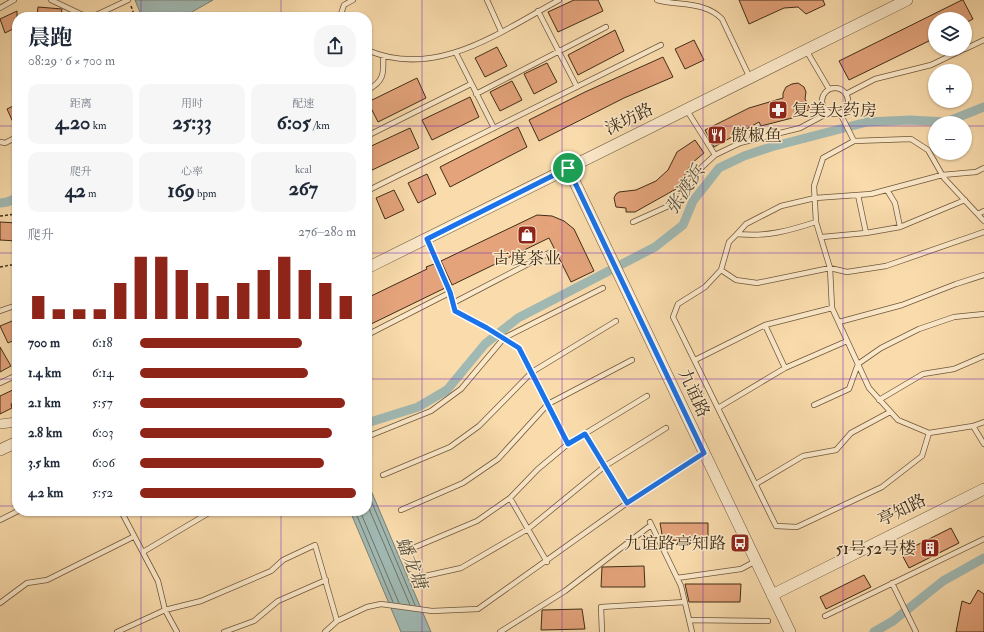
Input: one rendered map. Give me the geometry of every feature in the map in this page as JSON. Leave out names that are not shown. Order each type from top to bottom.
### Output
[{"type":"street","name":"涞坊路","points":[[372,266],[906,0]]},
{"type":"street","name":"九谊路","points":[[568,168],[790,632]]},
{"type":"street","points":[[0,424],[12,423]]},
{"type":"street","points":[[0,450],[12,444]]},
{"type":"street","name":"亭知路","points":[[772,594],[984,489]]},
{"type":"lane","points":[[0,8],[14,0]]},
{"type":"lane","points":[[51,0],[77,12]]},
{"type":"lane","points":[[64,5],[68,0]]},
{"type":"lane","points":[[103,12],[128,0]]},
{"type":"lane","points":[[342,12],[344,5],[353,0]]},
{"type":"lane","points":[[487,0],[501,31]]},
{"type":"lane","points":[[372,52],[400,60],[428,60],[456,53],[559,0]]},
{"type":"lane","points":[[657,0],[702,7],[717,13],[722,19],[750,78]]},
{"type":"lane","points":[[538,11],[577,87]]},
{"type":"lane","points":[[476,94],[606,26]]},
{"type":"lane","points":[[972,46],[984,40]]},
{"type":"lane","points":[[372,189],[661,45]]},
{"type":"lane","points":[[806,50],[829,89]]},
{"type":"lane","points":[[456,53],[494,128]]},
{"type":"lane","points":[[372,87],[378,83],[383,75],[383,56]]},
{"type":"lane","points":[[846,94],[875,79],[931,65],[950,56]]},
{"type":"lane","points":[[372,134],[471,84]]},
{"type":"lane","points":[[633,222],[673,204],[688,188],[702,167],[714,155],[740,143],[800,128],[828,113],[840,113],[847,107],[848,98],[846,94],[836,88],[829,89],[823,95],[822,103],[828,113]]},
{"type":"lane","points":[[686,109],[714,155]]},
{"type":"lane","points":[[840,113],[854,140]]},
{"type":"lane","points":[[984,221],[942,175],[928,150],[911,139],[854,140],[823,158],[814,186],[816,222],[822,237],[830,268],[832,308],[869,388],[898,420],[929,433],[973,426],[984,422]]},
{"type":"lane","points":[[0,142],[5,143],[12,140]]},
{"type":"lane","points":[[929,433],[922,456],[882,487],[798,527],[776,526],[673,317],[678,304],[705,287],[721,270],[729,242],[736,234],[746,224],[781,206],[815,198],[858,195],[887,190],[942,175],[976,172],[984,168]]},
{"type":"lane","points":[[887,190],[895,203],[900,227]]},
{"type":"lane","points":[[858,195],[866,233]]},
{"type":"lane","points":[[822,237],[866,233],[900,227],[965,200]]},
{"type":"lane","points":[[978,214],[984,211]]},
{"type":"lane","points":[[736,234],[756,236],[779,234],[816,222]]},
{"type":"lane","points":[[721,270],[736,280],[757,283],[830,268],[847,272],[886,266],[984,232]]},
{"type":"lane","points":[[427,239],[450,292],[455,311],[487,328],[519,348],[568,444]]},
{"type":"lane","points":[[453,302],[551,252]]},
{"type":"lane","points":[[839,322],[902,306],[956,284],[984,275]]},
{"type":"lane","points":[[372,435],[431,411],[461,389],[504,338],[603,288]]},
{"type":"lane","points":[[372,332],[450,292]]},
{"type":"lane","points":[[0,311],[12,307]]},
{"type":"lane","points":[[695,360],[765,325],[832,308]]},
{"type":"lane","points":[[814,405],[849,390],[858,364],[881,348],[919,329],[954,317],[984,314]]},
{"type":"lane","points":[[383,475],[450,447],[479,426],[532,372],[616,321]]},
{"type":"lane","points":[[765,325],[785,368]]},
{"type":"lane","points":[[718,408],[785,368],[847,341]]},
{"type":"lane","points":[[879,400],[924,374],[954,369],[984,356]]},
{"type":"lane","points":[[401,510],[463,483],[498,459],[548,404],[632,360]]},
{"type":"lane","points":[[0,383],[12,377]]},
{"type":"lane","points":[[413,548],[478,521],[510,498],[538,469],[568,444],[647,396]]},
{"type":"lane","points":[[756,484],[803,456],[836,450],[851,433],[890,412]]},
{"type":"lane","points":[[973,426],[984,444]]},
{"type":"lane","points":[[425,576],[461,568],[528,529],[605,466],[666,428]]},
{"type":"lane","points":[[585,434],[627,503]]},
{"type":"lane","points":[[325,632],[337,622],[367,607],[381,604],[432,611],[478,610],[547,562],[627,503],[704,453]]},
{"type":"lane","points":[[510,498],[547,562]]},
{"type":"lane","points":[[0,520],[12,514]]},
{"type":"lane","points":[[123,516],[133,537],[143,552],[158,581],[165,610],[177,632]]},
{"type":"lane","points":[[143,552],[204,516]]},
{"type":"lane","points":[[500,632],[566,591],[650,523],[677,578],[685,602],[692,632]]},
{"type":"lane","points":[[0,603],[27,583],[47,580],[133,537]]},
{"type":"lane","points":[[825,616],[984,539]]},
{"type":"lane","points":[[117,632],[165,610],[201,601],[271,571],[283,560],[315,545],[337,622]]},
{"type":"lane","points":[[677,578],[741,569],[756,561]]},
{"type":"lane","points":[[224,632],[254,621],[278,601],[326,580]]},
{"type":"lane","points":[[892,583],[916,632]]},
{"type":"lane","points":[[602,632],[601,607],[685,602]]},
{"type":"lane","points":[[689,620],[768,621]]},
{"type":"path","points":[[128,0],[133,12]]},
{"type":"path","points":[[0,216],[12,215]]},
{"type":"path","points":[[0,266],[12,265]]},
{"type":"water","points":[[135,0],[213,0],[192,12],[140,12]]},
{"type":"water","points":[[372,493],[431,632],[401,632],[352,516],[372,516]]},
{"type":"building","points":[[574,0],[598,0],[603,11],[558,32],[548,12]]},
{"type":"building","points":[[739,0],[823,0],[825,5],[806,14],[798,7],[784,8],[749,24]]},
{"type":"building","points":[[963,0],[969,12],[938,12]]},
{"type":"building","points":[[38,7],[62,9],[62,12],[38,12]]},
{"type":"building","points":[[12,13],[12,30],[5,33],[0,19]]},
{"type":"building","points":[[928,17],[928,41],[849,80],[839,61]]},
{"type":"building","points":[[615,30],[624,51],[578,75],[568,55]]},
{"type":"building","points":[[694,40],[704,60],[685,69],[675,49]]},
{"type":"building","points":[[497,47],[507,66],[485,77],[475,58]]},
{"type":"building","points":[[663,57],[673,77],[624,98],[539,141],[529,120],[585,92]]},
{"type":"building","points":[[547,63],[557,82],[534,94],[524,74]]},
{"type":"building","points":[[417,78],[426,98],[378,122],[372,110],[372,100]]},
{"type":"building","points":[[512,81],[522,100],[500,111],[490,92]]},
{"type":"building","points":[[798,83],[804,87],[806,92],[805,99],[810,109],[796,117],[761,126],[759,122],[714,147],[705,130],[749,108],[783,98],[783,93],[786,87]]},
{"type":"building","points":[[470,97],[479,117],[432,140],[422,120]]},
{"type":"building","points":[[12,106],[12,120],[7,109]]},
{"type":"building","points":[[518,127],[527,147],[450,187],[440,167]]},
{"type":"building","points":[[410,128],[419,148],[372,170],[372,146]]},
{"type":"building","points":[[695,140],[704,153],[692,163],[676,189],[635,212],[626,212],[626,208],[616,207],[614,198],[616,194],[619,192],[636,190],[656,181],[668,170],[677,152]]},
{"type":"building","points":[[427,174],[436,194],[418,203],[408,183]]},
{"type":"building","points":[[394,190],[404,210],[385,219],[376,198]]},
{"type":"building","points":[[537,215],[552,216],[564,221],[574,229],[594,271],[571,282],[549,238],[452,285],[441,261]]},
{"type":"building","points":[[0,222],[12,223],[12,241],[0,240]]},
{"type":"building","points":[[434,264],[445,288],[372,324],[372,296],[427,269],[426,267]]},
{"type":"building","points":[[12,321],[12,341],[8,343],[0,326]]},
{"type":"building","points":[[0,347],[11,366],[0,372]]},
{"type":"building","points":[[12,390],[12,408],[0,414],[0,396]]},
{"type":"building","points":[[660,523],[708,523],[708,541],[663,540]]},
{"type":"building","name":"51号52号楼","points":[[951,528],[959,543],[909,568],[901,553]]},
{"type":"building","points":[[644,566],[645,587],[601,587],[602,567]]},
{"type":"building","points":[[864,575],[871,587],[826,609],[820,597]]},
{"type":"building","points":[[685,584],[741,584],[740,602],[689,602]]},
{"type":"building","points":[[978,590],[984,594],[984,632],[956,632],[962,601],[970,604]]},
{"type":"building","points":[[582,609],[585,629],[541,630],[542,610]]},
{"type":"waterway","name":"张渡浜","points":[[372,421],[418,407],[447,390],[485,344],[518,318],[655,247],[683,225],[693,201],[719,168],[744,156],[771,147],[867,122],[910,120],[946,122],[984,107]]},
{"type":"waterway","points":[[0,203],[12,200]]},
{"type":"waterway","points":[[874,632],[893,621],[943,581],[984,558]]},
{"type":"place","name":"复美大药房","points":[[778,110]]},
{"type":"place","name":"傲椒鱼","points":[[717,135]]},
{"type":"place","name":"古度茶业","points":[[527,235]]},
{"type":"place","name":"九谊路亭知路","points":[[740,543]]},
{"type":"place","name":"51号52号楼","points":[[930,548]]},
{"type":"route","points":[[568,168],[704,453],[627,503],[585,434],[568,444],[519,348],[487,328],[455,311],[450,292],[427,239],[568,168]]},
{"type":"water label","name":"蟠龙塘","points":[[411,563]]}]
